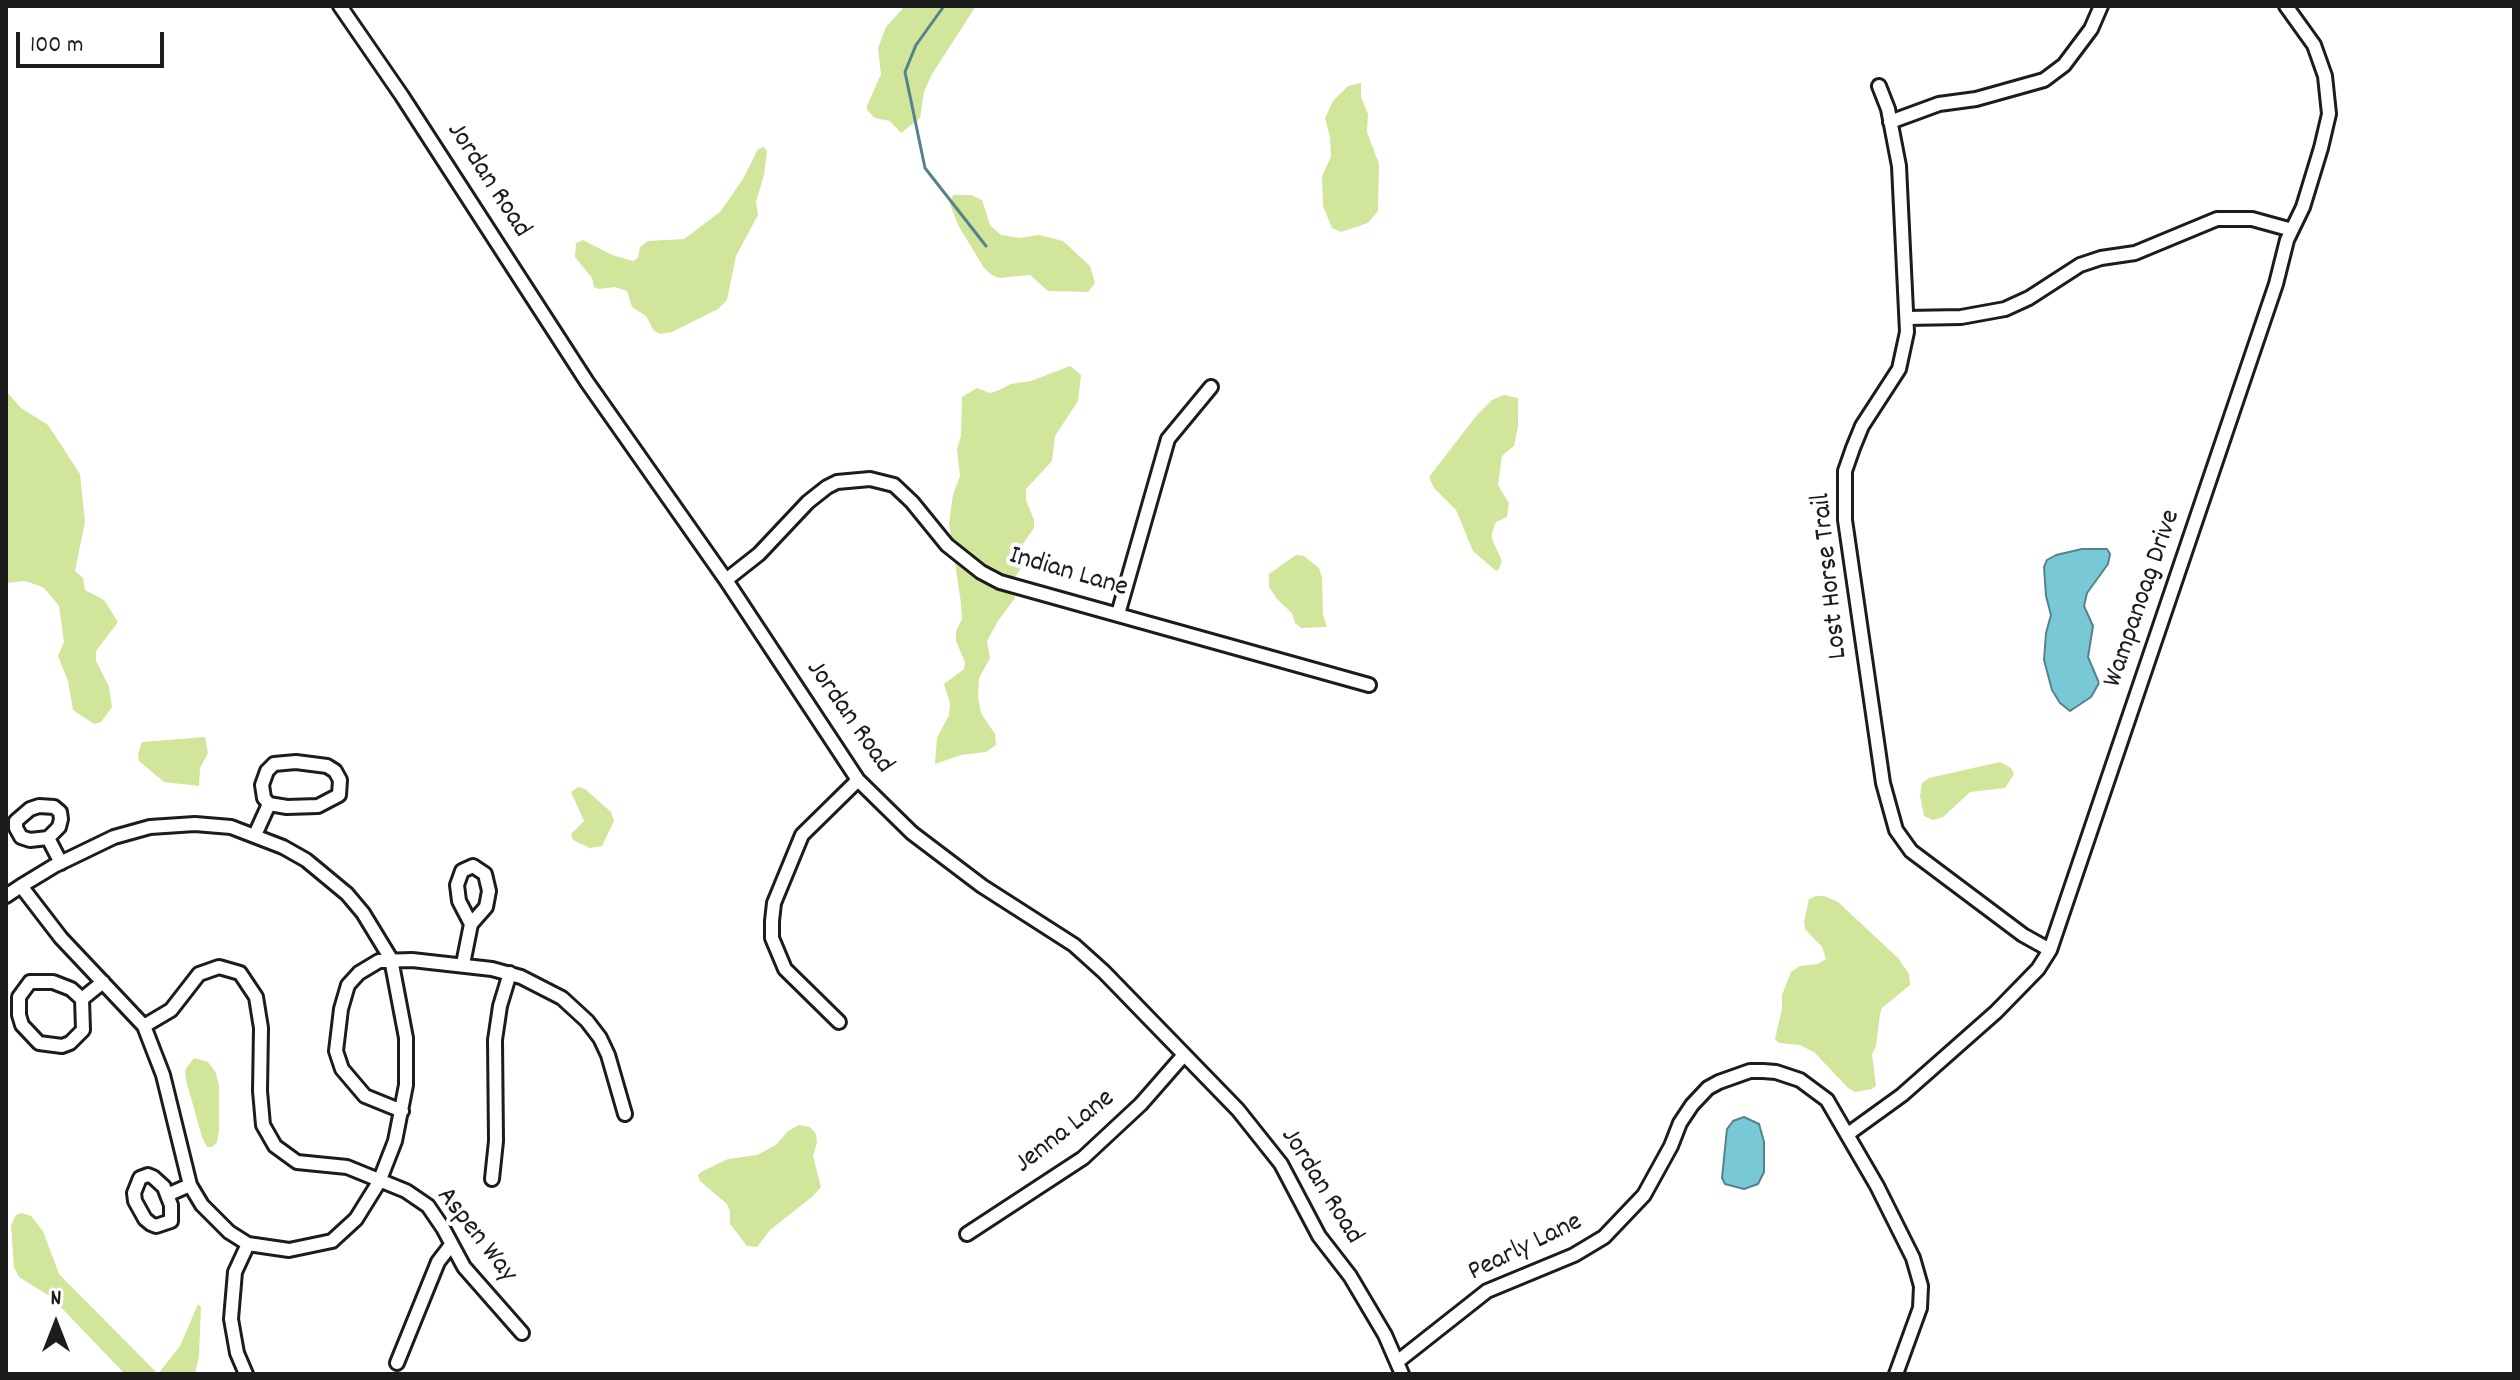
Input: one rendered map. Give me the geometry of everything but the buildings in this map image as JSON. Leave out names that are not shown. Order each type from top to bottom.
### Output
[{"type":"street","name":"Jordan Road","points":[[340,6],[595,394],[726,580],[858,780],[912,833],[982,886],[1074,945],[1238,1110],[1281,1164],[1319,1236],[1350,1276],[1385,1335],[1400,1368]]},
{"type":"street","points":[[1890,122],[1916,111],[2010,91],[2044,80],[2064,65],[2091,29],[2101,6]]},
{"type":"street","name":"Wampanoag Drive","points":[[1848,1134],[1902,1095],[1996,1012],[2029,979],[2050,950],[2276,284],[2287,240],[2303,207],[2321,148],[2329,103],[2325,76],[2314,45],[2286,6]]},
{"type":"street","name":"Lost Horse Trail","points":[[1879,86],[1899,166],[1907,332],[1899,369],[1862,426],[1845,471],[1845,520],[1883,783],[1896,830],[1911,851],[2023,935],[2050,950]]},
{"type":"street","points":[[1907,318],[1961,317],[2005,309],[2029,298],[2069,269],[2101,258],[2135,253],[2217,219],[2252,219],[2292,230]]},
{"type":"street","points":[[1118,614],[1168,439],[1211,387]]},
{"type":"street","name":"Indian Lane","points":[[726,580],[759,554],[808,502],[827,487],[837,482],[870,479],[894,485],[947,545],[981,572],[1000,582],[1369,685]]},
{"type":"street","points":[[296,762],[327,766],[335,771],[340,780],[339,795],[318,806],[269,804],[264,798],[262,785],[267,771],[274,764],[296,762]]},
{"type":"street","points":[[839,1022],[785,969],[772,938],[772,921],[774,903],[802,835],[858,780]]},
{"type":"street","points":[[255,835],[269,804]]},
{"type":"street","points":[[6,896],[21,886],[61,863],[114,837],[150,827],[195,824],[231,827],[255,835],[306,860],[347,894],[363,913],[391,959],[406,1038],[406,1085],[395,1141],[379,1182],[356,1219],[332,1241],[289,1250],[248,1244],[229,1232],[202,1205],[190,1185],[163,1075],[144,1026],[44,918],[21,886]]},
{"type":"street","points":[[48,838],[61,863]]},
{"type":"street","points":[[463,964],[471,924]]},
{"type":"street","points":[[402,1111],[365,1096],[342,1069],[336,1051],[341,1009],[348,985],[368,965],[391,959],[463,964],[510,973],[562,998],[595,1030],[608,1055],[625,1114]]},
{"type":"street","name":"Aspen Way","points":[[144,1026],[171,1010],[199,974],[219,967],[240,973],[256,997],[261,1028],[263,1125],[275,1146],[297,1162],[347,1167],[406,1191],[428,1206],[464,1267],[522,1333]]},
{"type":"street","points":[[492,1179],[496,1141],[495,1040],[500,1006],[510,973]]},
{"type":"street","points":[[30,982],[53,982],[71,989],[82,999],[83,1030],[62,1046],[39,1043],[22,1025],[19,997],[30,982]]},
{"type":"street","points":[[82,999],[103,982]]},
{"type":"street","name":"Jenna Lane","points":[[967,1234],[1083,1158],[1141,1104],[1183,1056]]},
{"type":"street","name":"Pearly Lane","points":[[1400,1368],[1487,1291],[1574,1255],[1614,1229],[1650,1185],[1692,1105],[1708,1088],[1750,1071],[1788,1075],[1812,1087],[1827,1100],[1906,1242],[1921,1286],[1920,1308],[1896,1374]]},
{"type":"street","points":[[167,1195],[190,1185]]},
{"type":"street","points":[[246,1374],[237,1353],[231,1319],[235,1272],[248,1244]]},
{"type":"street","points":[[397,1363],[438,1262],[451,1245]]},
{"type":"green space","points":[[976,6],[932,74],[924,92],[920,118],[901,133],[890,121],[875,118],[867,106],[881,74],[878,48],[886,27],[904,7]]},
{"type":"green space","points":[[1361,83],[1361,97],[1368,114],[1367,132],[1379,164],[1378,211],[1368,223],[1341,232],[1332,228],[1323,206],[1322,176],[1331,157],[1325,118],[1333,101],[1348,86]]},
{"type":"green space","points":[[764,147],[767,151],[756,202],[758,215],[736,256],[727,300],[718,309],[672,332],[660,334],[654,331],[646,316],[632,307],[627,291],[615,287],[594,287],[592,278],[575,257],[576,243],[583,240],[612,255],[633,261],[638,258],[640,247],[648,241],[684,239],[720,212],[743,179],[758,149]]},
{"type":"green space","points":[[953,195],[971,195],[982,200],[990,225],[1001,235],[1019,238],[1039,235],[1063,241],[1090,266],[1095,283],[1088,292],[1048,291],[1030,275],[999,278],[992,275],[984,268],[958,225],[950,204]]},
{"type":"green space","points":[[1070,366],[1081,375],[1078,401],[1055,436],[1052,461],[1026,489],[1034,528],[1022,545],[1021,568],[1013,580],[1015,598],[987,641],[990,658],[979,678],[981,713],[995,734],[996,745],[986,752],[961,755],[935,764],[937,738],[949,715],[950,703],[944,684],[964,669],[965,662],[956,641],[956,631],[962,619],[949,523],[953,495],[960,476],[957,449],[961,436],[962,397],[977,388],[990,393]]},
{"type":"green space","points":[[6,391],[21,408],[48,425],[80,474],[85,522],[75,571],[83,578],[85,590],[104,600],[118,622],[96,651],[96,661],[109,687],[112,707],[101,722],[94,724],[73,710],[68,681],[58,656],[64,642],[59,606],[44,588],[24,581],[6,583]]},
{"type":"green space","points":[[1504,395],[1518,398],[1518,426],[1514,446],[1502,456],[1498,485],[1509,503],[1507,517],[1496,522],[1492,533],[1502,561],[1496,571],[1473,551],[1456,510],[1434,488],[1429,477],[1477,415],[1492,400]]},
{"type":"green space","points":[[1296,555],[1304,556],[1319,568],[1327,627],[1301,628],[1269,587],[1269,574]]},
{"type":"green space","points":[[205,737],[208,753],[200,768],[199,786],[164,782],[139,761],[142,742]]},
{"type":"green space","points":[[2000,762],[2011,768],[2014,774],[2005,788],[1970,792],[1943,817],[1933,820],[1924,816],[1920,796],[1922,783],[1929,778]]},
{"type":"green space","points":[[578,787],[585,789],[611,812],[614,821],[602,846],[590,848],[573,840],[571,834],[584,821],[571,792]]},
{"type":"green space","points":[[1816,896],[1838,902],[1898,958],[1909,974],[1910,985],[1882,1008],[1880,1014],[1872,1054],[1876,1086],[1872,1089],[1855,1092],[1814,1052],[1800,1045],[1779,1043],[1775,1039],[1782,995],[1791,972],[1800,966],[1818,964],[1826,959],[1822,947],[1805,929],[1809,899]]},
{"type":"green space","points":[[194,1058],[208,1062],[216,1073],[219,1086],[219,1131],[217,1142],[212,1147],[207,1147],[202,1137],[186,1080],[185,1070]]},
{"type":"green space","points":[[799,1125],[810,1127],[816,1134],[813,1156],[821,1187],[770,1230],[757,1247],[747,1246],[730,1224],[727,1204],[700,1181],[698,1175],[728,1159],[757,1155],[776,1145],[788,1131]]},
{"type":"green space","points":[[16,1215],[31,1216],[43,1231],[59,1274],[158,1374],[125,1374],[51,1297],[19,1277],[14,1267],[11,1225]]},
{"type":"green space","points":[[198,1304],[201,1307],[199,1356],[195,1374],[158,1374],[180,1346]]},
{"type":"water","points":[[2082,549],[2107,549],[2110,554],[2108,564],[2087,593],[2084,606],[2093,626],[2088,657],[2099,683],[2091,697],[2070,711],[2052,690],[2044,660],[2051,615],[2044,567],[2047,560],[2056,555]]},
{"type":"water","points":[[1744,1117],[1759,1124],[1764,1142],[1764,1172],[1758,1184],[1744,1189],[1725,1184],[1722,1178],[1727,1129],[1733,1121]]},
{"type":"waterway","points":[[944,6],[916,45],[905,72],[925,168],[986,246]]}]
